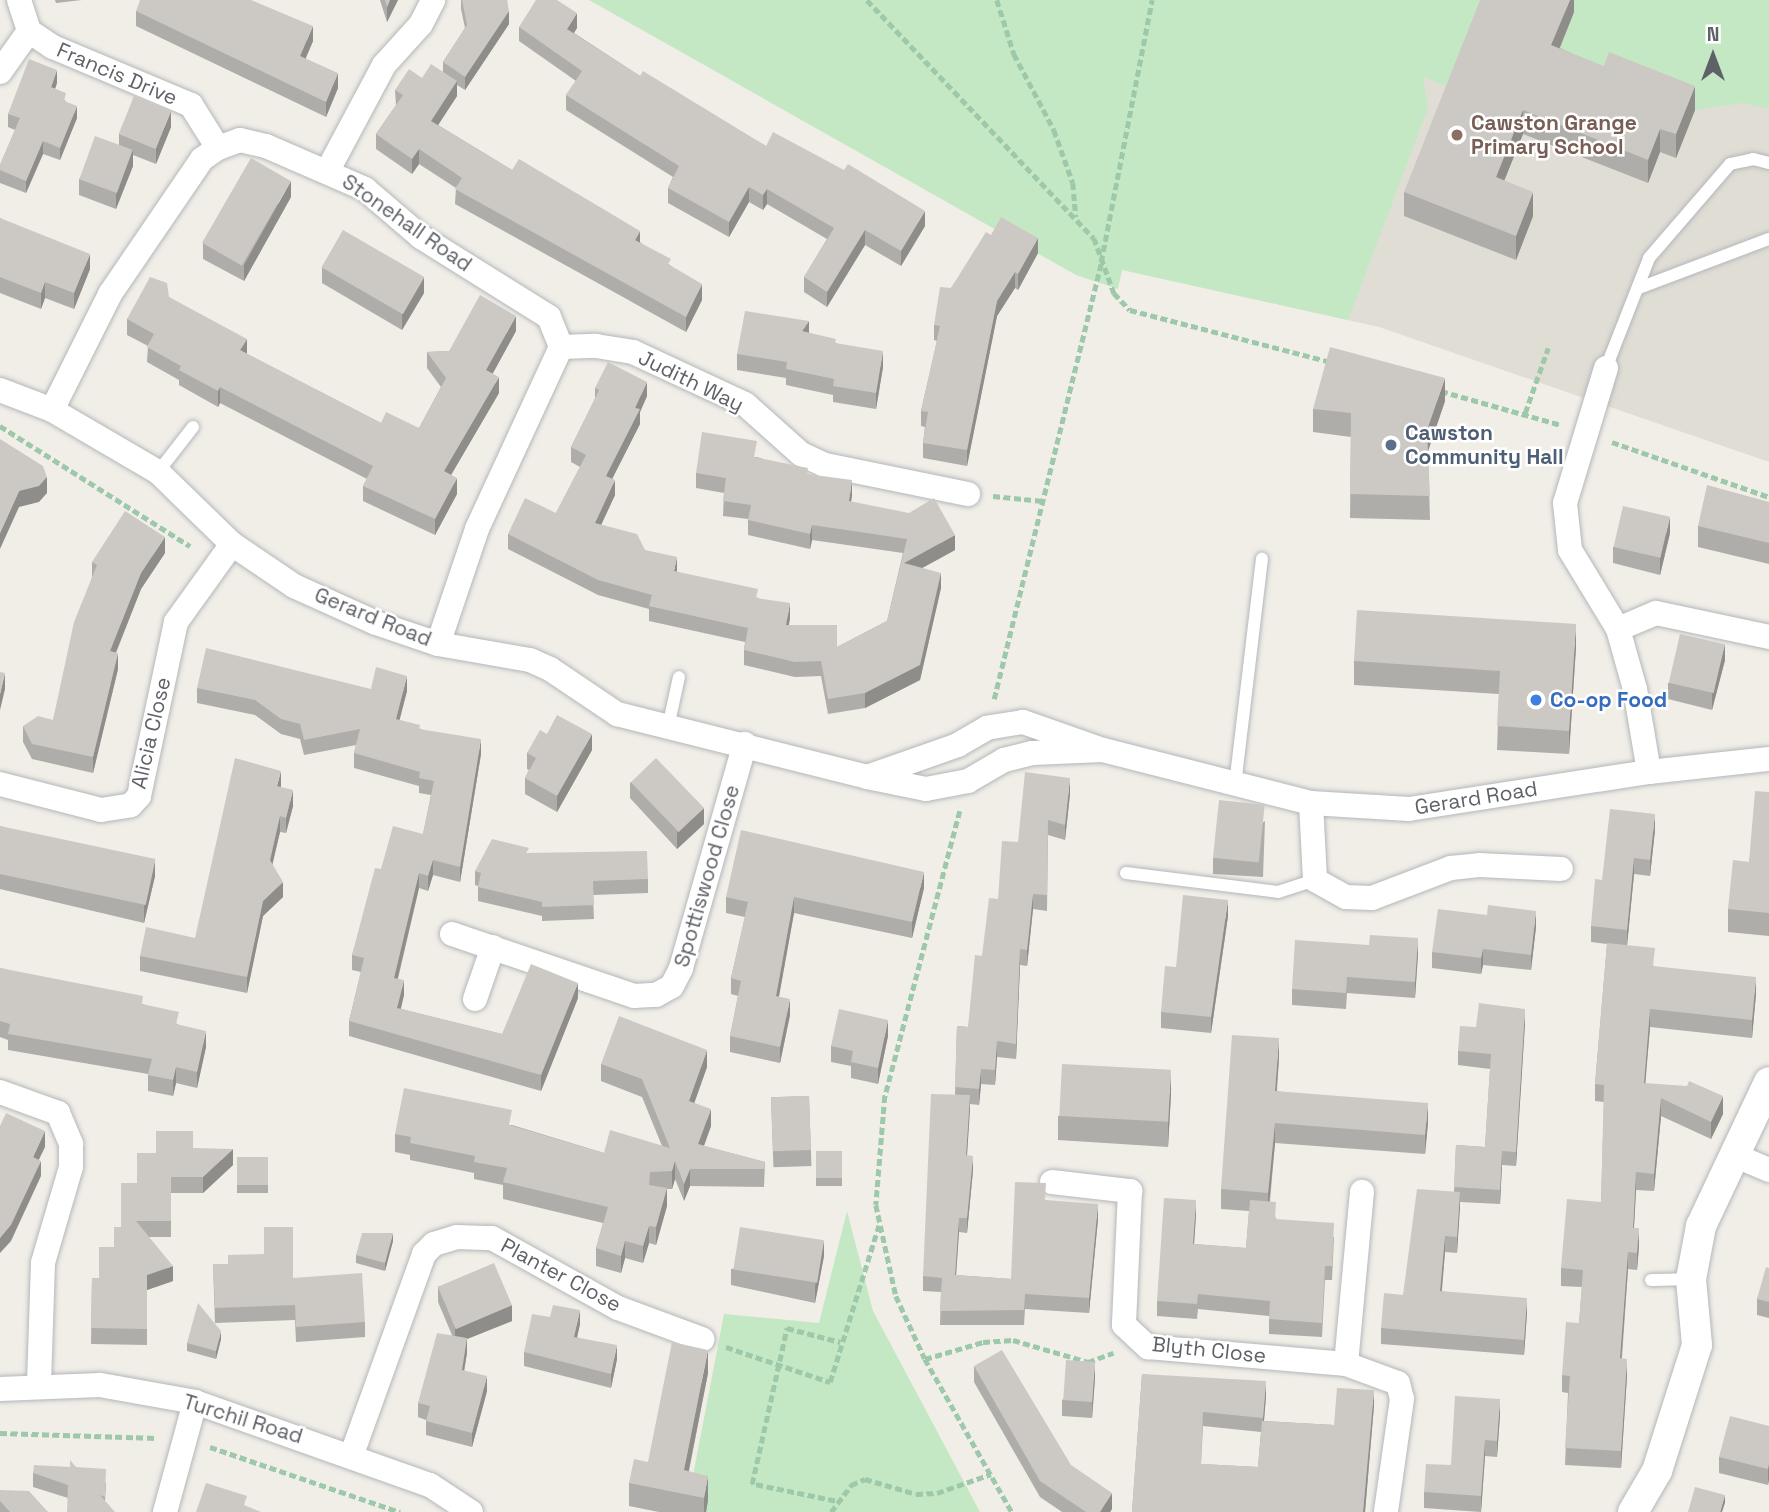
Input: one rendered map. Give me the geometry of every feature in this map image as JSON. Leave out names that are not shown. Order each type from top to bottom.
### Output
[{"type":"street","points":[[0,72],[29,31],[19,0]]},
{"type":"street","points":[[328,170],[384,65],[421,24],[433,0]]},
{"type":"street","name":"Francis Drive","points":[[29,31],[53,47],[191,105],[218,148]]},
{"type":"street","name":"Stonehall Road","points":[[218,148],[240,140],[328,170],[365,189],[421,237],[549,317],[561,347]]},
{"type":"street","points":[[52,410],[110,295],[202,159],[218,148]]},
{"type":"street","name":"Judith Way","points":[[561,347],[596,346],[644,358],[745,404],[801,454],[825,465],[968,494]]},
{"type":"street","points":[[438,644],[477,529],[561,347]]},
{"type":"street","points":[[1605,368],[1583,432],[1565,503],[1570,550],[1618,629],[1635,689],[1649,772]]},
{"type":"street","name":"Gerard Road","points":[[0,390],[52,410],[158,472],[225,553],[376,623],[438,644],[530,660],[550,668],[617,714],[745,744],[867,777],[926,789],[968,781],[1004,760],[1032,753],[1103,750]]},
{"type":"street","name":"Alicia Close","points":[[0,784],[101,810],[131,805],[139,796],[176,622],[225,553]]},
{"type":"street","points":[[1618,629],[1656,613],[1769,637]]},
{"type":"street","name":"Gerard Road","points":[[867,777],[958,745],[987,728],[1023,722],[1103,750],[1311,803],[1409,809],[1649,772],[1769,759]]},
{"type":"street","name":"Spottiswood Close","points":[[452,934],[634,996],[656,995],[672,986],[681,968],[745,744]]},
{"type":"street","points":[[1311,803],[1315,880],[1346,897],[1372,898],[1451,868],[1479,865],[1561,869]]},
{"type":"street","points":[[475,999],[494,947]]},
{"type":"street","points":[[1633,1512],[1657,1471],[1697,1345],[1691,1279],[1700,1226],[1736,1156],[1769,1082]]},
{"type":"street","points":[[0,1092],[58,1113],[71,1144],[71,1167],[43,1263],[39,1385]]},
{"type":"street","points":[[1736,1156],[1769,1170]]},
{"type":"street","name":"Blyth Close","points":[[1052,1182],[1130,1191],[1124,1325],[1133,1338],[1148,1347],[1346,1364],[1398,1383],[1402,1399],[1386,1512]]},
{"type":"street","points":[[1346,1364],[1362,1192]]},
{"type":"street","name":"Planter Close","points":[[352,1454],[425,1254],[434,1244],[457,1237],[492,1238],[618,1308],[702,1339]]},
{"type":"street","name":"Turchil Road","points":[[0,1390],[39,1385],[100,1385],[195,1402],[352,1454],[430,1485],[471,1512]]},
{"type":"street","points":[[165,1512],[195,1402]]},
{"type":"lane","points":[[1605,368],[1649,258],[1730,164],[1753,159],[1769,163]]},
{"type":"lane","points":[[1639,288],[1769,239]]},
{"type":"lane","points":[[158,472],[193,427]]},
{"type":"lane","points":[[1235,785],[1262,559]]},
{"type":"lane","points":[[668,727],[679,677]]},
{"type":"lane","points":[[1126,873],[1278,892],[1315,880]]},
{"type":"lane","points":[[1651,1280],[1691,1279]]},
{"type":"path","points":[[867,0],[1094,238],[1114,293],[1130,310],[1343,366]]},
{"type":"path","points":[[997,0],[1014,54],[1054,130],[1073,183],[1076,218]]},
{"type":"path","points":[[987,728],[1101,262],[1152,0]]},
{"type":"path","points":[[1525,414],[1548,348]]},
{"type":"path","points":[[1435,390],[1583,432],[1769,496]]},
{"type":"path","points":[[0,426],[225,553]]},
{"type":"path","points":[[968,494],[1043,501]]},
{"type":"path","points":[[968,781],[885,1096],[878,1147],[879,1224],[896,1296],[925,1359],[1012,1512]]},
{"type":"path","points":[[702,1339],[830,1382],[840,1342],[879,1224]]},
{"type":"path","points":[[835,1501],[752,1484],[787,1328],[840,1342]]},
{"type":"path","points":[[925,1359],[983,1342],[1013,1340],[1088,1362],[1102,1360],[1116,1350]]},
{"type":"path","points":[[831,1512],[835,1501],[865,1479],[916,1494],[937,1493],[991,1474]]},
{"type":"shaded area","name":"Cawston Grange Primary School","points":[[1170,0],[1769,0],[1769,462],[1379,327],[1121,269]]},
{"type":"green space","points":[[589,0],[1490,0],[1454,89],[1423,77],[1428,108],[1348,320],[1122,270],[1118,289],[1076,275]]},
{"type":"green space","points":[[1560,0],[1769,0],[1769,109],[1743,103],[1695,110],[1610,76],[1552,69],[1574,12]]},
{"type":"green space","points":[[847,1211],[873,1311],[980,1512],[686,1512],[724,1314],[819,1323]]},
{"type":"building","points":[[140,0],[251,0],[313,26],[300,56],[338,73],[326,102],[136,11]]},
{"type":"building","points":[[462,0],[507,0],[509,11],[465,77],[443,62],[467,25]]},
{"type":"building","points":[[536,0],[557,0],[577,13],[567,29],[640,76],[643,71],[766,146],[773,132],[844,170],[848,164],[925,211],[901,251],[865,230],[827,292],[804,277],[834,228],[767,189],[763,195],[749,187],[729,222],[668,188],[679,166],[566,95],[582,71],[519,27]]},
{"type":"building","points":[[1480,0],[1570,0],[1551,45],[1604,66],[1609,52],[1695,86],[1676,134],[1660,129],[1648,160],[1523,110],[1496,177],[1533,192],[1516,236],[1404,192]]},
{"type":"building","points":[[29,59],[57,70],[51,87],[66,93],[64,101],[77,106],[60,148],[43,141],[26,181],[0,170],[0,165],[20,118],[8,114]]},
{"type":"building","points":[[431,64],[457,81],[431,121],[512,170],[519,159],[640,231],[635,240],[671,259],[668,264],[702,284],[686,317],[455,189],[462,178],[419,149],[412,159],[376,134],[403,95],[395,90],[409,69],[422,78]]},
{"type":"building","points":[[134,96],[171,111],[156,149],[119,134]]},
{"type":"building","points":[[95,136],[133,150],[117,193],[79,179]]},
{"type":"building","points":[[251,158],[291,181],[242,266],[202,243]]},
{"type":"building","points":[[1001,217],[1038,238],[1018,274],[1015,272],[997,301],[967,450],[923,443],[928,412],[921,411],[940,326],[934,325],[940,287],[951,288],[986,232],[991,235]]},
{"type":"building","points":[[0,218],[90,254],[74,293],[45,282],[41,293],[0,277]]},
{"type":"building","points":[[343,230],[424,277],[403,314],[322,267]]},
{"type":"building","points":[[150,277],[167,283],[169,297],[247,339],[240,350],[381,423],[386,412],[419,428],[446,378],[427,352],[449,351],[480,295],[516,316],[486,370],[499,377],[444,471],[457,478],[435,519],[363,486],[373,466],[220,387],[218,391],[179,370],[181,366],[147,347],[154,334],[127,319]]},
{"type":"building","points":[[745,311],[809,321],[802,331],[836,339],[835,343],[883,351],[876,393],[833,386],[834,379],[786,369],[787,362],[737,354]]},
{"type":"building","name":"Cawston Community Hall","points":[[1330,347],[1445,378],[1427,430],[1430,496],[1350,494],[1351,413],[1313,409]]},
{"type":"building","points":[[608,362],[647,382],[635,408],[640,409],[606,476],[615,480],[595,523],[637,534],[645,550],[677,557],[674,571],[758,589],[756,598],[790,603],[786,625],[837,625],[837,647],[887,621],[907,539],[812,525],[810,534],[748,520],[751,505],[723,501],[726,478],[696,473],[702,432],[757,441],[754,457],[808,468],[807,474],[852,480],[849,501],[909,513],[934,498],[955,535],[904,563],[941,573],[920,665],[865,693],[828,699],[821,661],[795,662],[744,650],[748,628],[649,606],[652,595],[598,580],[508,534],[525,498],[556,513],[586,455],[571,447],[599,390],[595,388]]},
{"type":"building","points":[[0,439],[43,466],[47,477],[39,486],[19,491],[0,533]]},
{"type":"building","points":[[1707,485],[1769,502],[1769,543],[1698,526]]},
{"type":"building","points":[[1623,506],[1670,517],[1660,558],[1614,547]]},
{"type":"building","points":[[125,511],[165,537],[141,573],[110,651],[118,653],[93,757],[32,744],[23,726],[38,716],[53,720],[74,622],[97,565],[92,562]]},
{"type":"building","points":[[1357,610],[1576,624],[1569,731],[1497,726],[1500,671],[1354,661]]},
{"type":"building","points":[[1680,634],[1725,644],[1714,693],[1669,683]]},
{"type":"building","points":[[206,648],[371,689],[376,667],[407,676],[396,719],[420,725],[419,729],[481,739],[460,867],[433,860],[428,876],[419,873],[394,978],[404,980],[397,1008],[502,1034],[531,964],[578,983],[541,1075],[349,1021],[364,958],[352,955],[375,868],[381,869],[393,826],[423,834],[434,781],[419,778],[420,772],[354,753],[360,729],[304,740],[300,724],[281,719],[255,700],[197,688]]},
{"type":"building","points":[[0,672],[5,673],[0,694]]},
{"type":"building","points":[[557,715],[592,734],[557,796],[525,778],[536,758],[527,753],[540,730],[547,734]]},
{"type":"building","points":[[235,758],[281,771],[277,786],[293,790],[286,818],[280,816],[270,860],[283,882],[263,901],[247,977],[140,956],[146,927],[195,938]]},
{"type":"building","points":[[656,758],[704,808],[679,832],[631,782]]},
{"type":"building","points":[[1025,772],[1070,778],[1065,825],[1048,820],[1047,895],[1033,894],[1027,950],[1020,949],[1016,1044],[997,1041],[995,1070],[981,1069],[979,1089],[955,1087],[957,1026],[968,1027],[975,955],[982,956],[989,898],[998,899],[1002,841],[1018,842]]},
{"type":"building","points":[[1755,791],[1769,792],[1769,913],[1728,909],[1733,860],[1749,862]]},
{"type":"building","points":[[1219,800],[1265,805],[1259,862],[1213,858]]},
{"type":"building","points":[[1610,809],[1655,814],[1650,860],[1634,858],[1627,930],[1591,926],[1595,879],[1602,880]]},
{"type":"building","points":[[0,826],[156,859],[146,905],[0,874]]},
{"type":"building","points":[[741,830],[924,872],[912,922],[794,897],[776,996],[790,999],[780,1047],[730,1036],[741,981],[731,978],[748,902],[726,897]]},
{"type":"building","points":[[492,839],[529,848],[526,853],[647,851],[648,879],[593,881],[594,905],[542,907],[542,902],[478,887],[481,873],[475,871]]},
{"type":"building","points":[[1183,895],[1228,900],[1211,1017],[1161,1012],[1165,966],[1176,967]]},
{"type":"building","points":[[1488,905],[1536,911],[1531,955],[1483,949],[1481,958],[1432,952],[1438,909],[1487,915]]},
{"type":"building","points":[[1370,935],[1418,938],[1415,982],[1347,977],[1346,993],[1292,989],[1295,940],[1369,945]]},
{"type":"building","points":[[1607,943],[1655,948],[1653,966],[1756,977],[1752,1020],[1650,1009],[1644,1083],[1687,1086],[1689,1081],[1723,1096],[1711,1122],[1661,1098],[1654,1174],[1636,1172],[1633,1228],[1639,1228],[1637,1253],[1628,1252],[1620,1358],[1627,1359],[1621,1451],[1565,1448],[1570,1376],[1562,1375],[1566,1322],[1579,1323],[1583,1270],[1561,1268],[1567,1199],[1601,1202],[1604,1085],[1595,1084]]},
{"type":"building","points":[[0,968],[143,996],[142,1004],[179,1012],[176,1024],[206,1031],[197,1072],[176,1067],[173,1080],[148,1075],[152,1059],[8,1034],[10,1024],[0,1021]]},
{"type":"building","points":[[1479,1003],[1525,1009],[1516,1152],[1502,1151],[1500,1190],[1454,1187],[1456,1145],[1485,1147],[1491,1054],[1458,1051],[1460,1026],[1476,1027]]},
{"type":"building","points":[[839,1009],[888,1020],[878,1068],[851,1062],[853,1051],[831,1046]]},
{"type":"building","points":[[619,1016],[707,1050],[689,1101],[711,1109],[698,1144],[765,1162],[764,1169],[690,1169],[684,1184],[675,1161],[672,1171],[650,1172],[649,1185],[667,1188],[656,1227],[649,1226],[643,1246],[625,1241],[621,1256],[596,1248],[608,1207],[503,1182],[507,1168],[474,1162],[475,1156],[410,1143],[411,1137],[395,1134],[404,1088],[512,1110],[509,1125],[604,1153],[610,1130],[670,1148],[642,1079],[601,1064]]},
{"type":"building","points":[[1232,1035],[1279,1038],[1275,1091],[1428,1103],[1425,1135],[1275,1123],[1268,1193],[1221,1189]]},
{"type":"building","points":[[1062,1064],[1171,1070],[1168,1122],[1059,1116]]},
{"type":"building","points":[[931,1094],[970,1095],[966,1155],[973,1156],[967,1218],[959,1218],[955,1275],[1011,1279],[1015,1182],[1046,1183],[1045,1200],[1098,1204],[1089,1298],[1025,1294],[1024,1310],[940,1311],[942,1278],[923,1276]]},
{"type":"building","points":[[809,1096],[811,1150],[773,1151],[771,1097]]},
{"type":"building","points":[[6,1113],[45,1131],[33,1157],[41,1161],[11,1225],[0,1238],[0,1126]]},
{"type":"building","points":[[156,1131],[193,1131],[193,1148],[233,1149],[203,1177],[171,1177],[171,1221],[136,1221],[173,1266],[147,1275],[147,1329],[91,1328],[92,1278],[99,1278],[99,1247],[114,1247],[114,1227],[121,1227],[121,1183],[137,1183],[137,1153],[156,1153]]},
{"type":"building","points":[[816,1151],[842,1151],[842,1178],[816,1178]]},
{"type":"building","points":[[237,1157],[268,1157],[268,1185],[237,1185]]},
{"type":"building","points":[[1417,1189],[1460,1192],[1457,1237],[1445,1236],[1440,1291],[1527,1298],[1524,1340],[1381,1328],[1384,1293],[1403,1295]]},
{"type":"building","points":[[1164,1198],[1196,1200],[1193,1244],[1246,1248],[1250,1200],[1276,1202],[1275,1219],[1334,1223],[1332,1266],[1325,1266],[1322,1323],[1269,1319],[1270,1301],[1198,1294],[1197,1304],[1157,1301]]},
{"type":"building","points":[[264,1227],[293,1227],[293,1278],[362,1273],[365,1322],[296,1327],[295,1305],[215,1308],[213,1264],[228,1264],[228,1255],[264,1254]]},
{"type":"building","points":[[740,1227],[824,1240],[817,1283],[733,1269]]},
{"type":"building","points":[[362,1233],[393,1233],[385,1263],[356,1255]]},
{"type":"building","points":[[494,1263],[512,1305],[456,1329],[438,1287]]},
{"type":"building","points":[[1766,1267],[1769,1268],[1769,1302],[1757,1299]]},
{"type":"building","points":[[198,1303],[221,1331],[216,1351],[187,1343]]},
{"type":"building","points":[[553,1305],[580,1310],[574,1337],[617,1345],[611,1374],[524,1352],[532,1314],[550,1317]]},
{"type":"building","points":[[437,1333],[467,1338],[462,1370],[487,1376],[472,1433],[426,1421],[430,1406],[418,1403]]},
{"type":"building","points":[[672,1342],[708,1350],[684,1470],[708,1476],[704,1498],[629,1483],[634,1459],[648,1462]]},
{"type":"building","points":[[1002,1350],[1071,1465],[1112,1493],[1100,1512],[1086,1512],[1040,1481],[974,1366]]},
{"type":"building","points":[[1066,1360],[1095,1362],[1092,1402],[1063,1400]]},
{"type":"building","points":[[1142,1374],[1266,1381],[1263,1418],[1203,1412],[1201,1464],[1258,1467],[1262,1421],[1334,1425],[1337,1388],[1374,1390],[1363,1512],[1132,1512]]},
{"type":"building","points":[[1455,1396],[1500,1399],[1497,1441],[1485,1440],[1481,1496],[1424,1492],[1426,1464],[1451,1465]]},
{"type":"building","points":[[1730,1416],[1769,1426],[1768,1469],[1719,1457]]},
{"type":"building","points":[[70,1460],[76,1467],[106,1469],[105,1497],[100,1495],[115,1512],[67,1512],[68,1485],[33,1473],[34,1465],[70,1467]]},
{"type":"building","points":[[206,1483],[247,1496],[244,1505],[261,1512],[196,1512]]},
{"type":"building","points":[[1695,1487],[1725,1495],[1720,1512],[1688,1512]]},
{"type":"building","points":[[0,1490],[29,1491],[48,1512],[10,1512],[0,1501]]},
{"type":"place","name":"Cawston Grange Primary School","points":[[1457,135]]},
{"type":"place","name":"Cawston Community Hall","points":[[1391,445]]},
{"type":"place","name":"Co-op Food","points":[[1536,700]]}]
